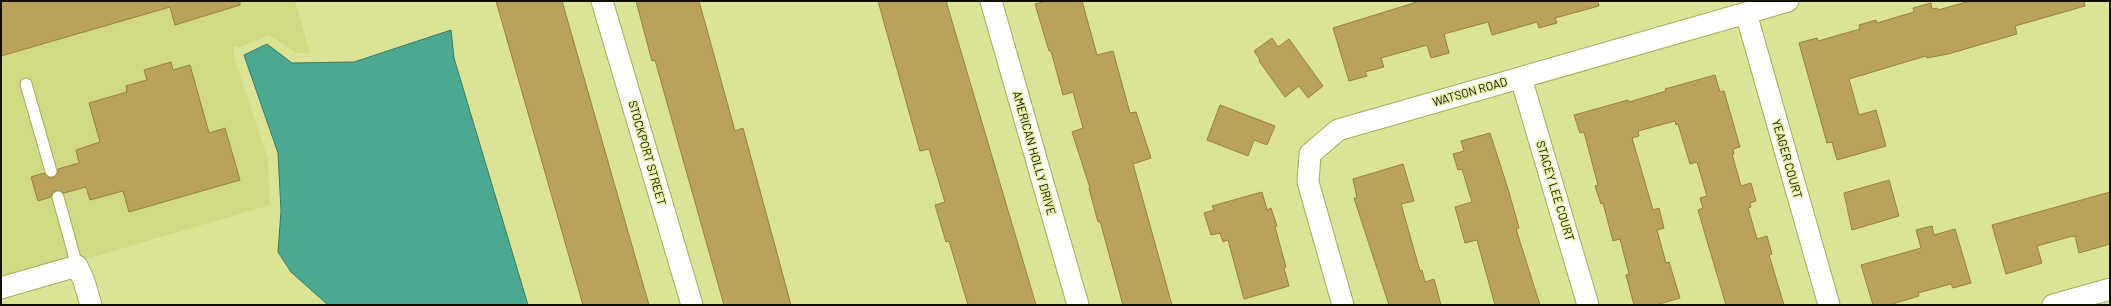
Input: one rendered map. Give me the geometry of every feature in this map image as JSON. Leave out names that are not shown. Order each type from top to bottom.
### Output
[{"type":"street","name":"STOCKPORT STREET","points":[[602,1],[692,305]]},
{"type":"street","name":"AMERICAN HOLLY DRIVE","points":[[991,1],[1078,305]]},
{"type":"street","name":"WATSON ROAD","points":[[1343,305],[1308,182],[1310,154],[1338,130],[1788,1]]},
{"type":"street","name":"YEAGER COURT","points":[[1746,13],[1829,305]]},
{"type":"street","name":"STACEY LEE COURT","points":[[1521,78],[1588,305]]},
{"type":"street","points":[[1,288],[77,266],[84,281],[91,305]]},
{"type":"street","points":[[2053,305],[2110,289]]},
{"type":"lane","points":[[26,84],[51,171]]},
{"type":"lane","points":[[58,197],[77,266]]},
{"type":"shaded area","points":[[1,1],[295,1],[310,53],[296,53],[269,35],[240,47],[234,46],[234,58],[268,159],[270,205],[83,260],[1,278]]},
{"type":"water","points":[[451,30],[454,58],[528,305],[328,305],[291,272],[278,252],[281,211],[278,153],[244,55],[267,44],[292,63],[354,62]]},
{"type":"building","points":[[1,1],[240,1],[240,5],[175,25],[170,7],[1,56]]},
{"type":"building","points":[[496,1],[562,1],[649,305],[583,305]]},
{"type":"building","points":[[636,1],[699,1],[735,131],[743,128],[791,305],[724,305],[655,60],[652,61]]},
{"type":"building","points":[[878,1],[946,1],[1036,305],[968,305],[949,241],[946,242],[935,205],[945,202],[929,149],[920,151]]},
{"type":"building","points":[[1046,1],[1082,1],[1097,55],[1113,51],[1130,113],[1136,112],[1151,158],[1133,164],[1172,305],[1123,305],[1100,221],[1098,222],[1090,188],[1072,132],[1083,128],[1073,92],[1063,95],[1051,51],[1049,51],[1035,4]]},
{"type":"building","points":[[1420,1],[1598,1],[1599,6],[1555,18],[1557,23],[1539,28],[1537,22],[1492,35],[1488,22],[1444,34],[1449,53],[1431,58],[1427,45],[1381,58],[1384,67],[1365,72],[1367,76],[1349,81],[1333,28]]},
{"type":"building","points":[[1970,1],[2084,1],[2085,6],[2015,26],[2017,34],[1948,54],[1927,58],[1926,56],[1849,79],[1859,115],[1876,110],[1886,146],[1837,160],[1832,142],[1827,143],[1799,43],[1817,38],[1818,41],[1860,29],[1859,25],[1876,20],[1877,23],[1914,12],[1913,8],[1931,3],[1932,9],[1937,8],[1938,10]]},
{"type":"building","points":[[1272,38],[1278,47],[1289,39],[1323,86],[1308,98],[1299,86],[1285,97],[1259,61],[1260,60],[1254,51]]},
{"type":"building","points":[[171,62],[173,70],[190,65],[209,133],[225,128],[240,180],[129,212],[123,191],[90,200],[86,187],[64,193],[57,190],[53,192],[51,197],[38,201],[31,177],[44,173],[49,178],[53,178],[58,173],[58,169],[79,163],[76,150],[100,142],[89,103],[127,92],[126,86],[147,80],[144,70]]},
{"type":"building","points":[[1715,75],[1720,92],[1724,91],[1740,147],[1733,149],[1734,154],[1732,154],[1741,186],[1751,183],[1756,201],[1750,203],[1751,207],[1748,208],[1757,239],[1767,236],[1772,254],[1769,255],[1784,305],[1726,305],[1698,210],[1703,208],[1700,198],[1707,196],[1697,162],[1690,164],[1678,124],[1676,125],[1675,121],[1638,131],[1639,136],[1632,138],[1653,210],[1659,208],[1664,228],[1657,230],[1666,263],[1669,262],[1680,298],[1656,305],[1634,305],[1626,275],[1629,274],[1620,239],[1613,241],[1603,203],[1601,204],[1595,186],[1598,185],[1584,132],[1580,133],[1574,115],[1628,100],[1629,102],[1666,91],[1665,89]]},
{"type":"building","points":[[1220,105],[1275,126],[1267,145],[1254,140],[1248,156],[1207,140]]},
{"type":"building","points":[[1490,133],[1519,228],[1516,229],[1540,305],[1495,305],[1477,240],[1465,243],[1455,207],[1472,202],[1462,169],[1458,170],[1453,154],[1464,151],[1461,141]]},
{"type":"building","points":[[1403,164],[1414,201],[1401,204],[1420,271],[1422,270],[1425,282],[1434,279],[1441,305],[1389,305],[1354,198],[1357,198],[1353,179]]},
{"type":"building","points":[[1889,180],[1899,216],[1852,230],[1844,193]]},
{"type":"building","points":[[1262,192],[1267,210],[1271,208],[1277,226],[1275,227],[1286,267],[1284,268],[1289,286],[1244,299],[1228,240],[1223,242],[1220,233],[1211,235],[1204,213],[1214,210],[1212,206]]},
{"type":"building","points":[[2110,192],[2110,244],[2079,253],[2075,236],[2037,246],[2042,263],[2006,274],[1992,225]]},
{"type":"building","points":[[1932,226],[1934,235],[1955,229],[1971,283],[1953,288],[1951,284],[1918,293],[1919,296],[1889,305],[1873,305],[1861,265],[1921,248],[1916,230]]}]
